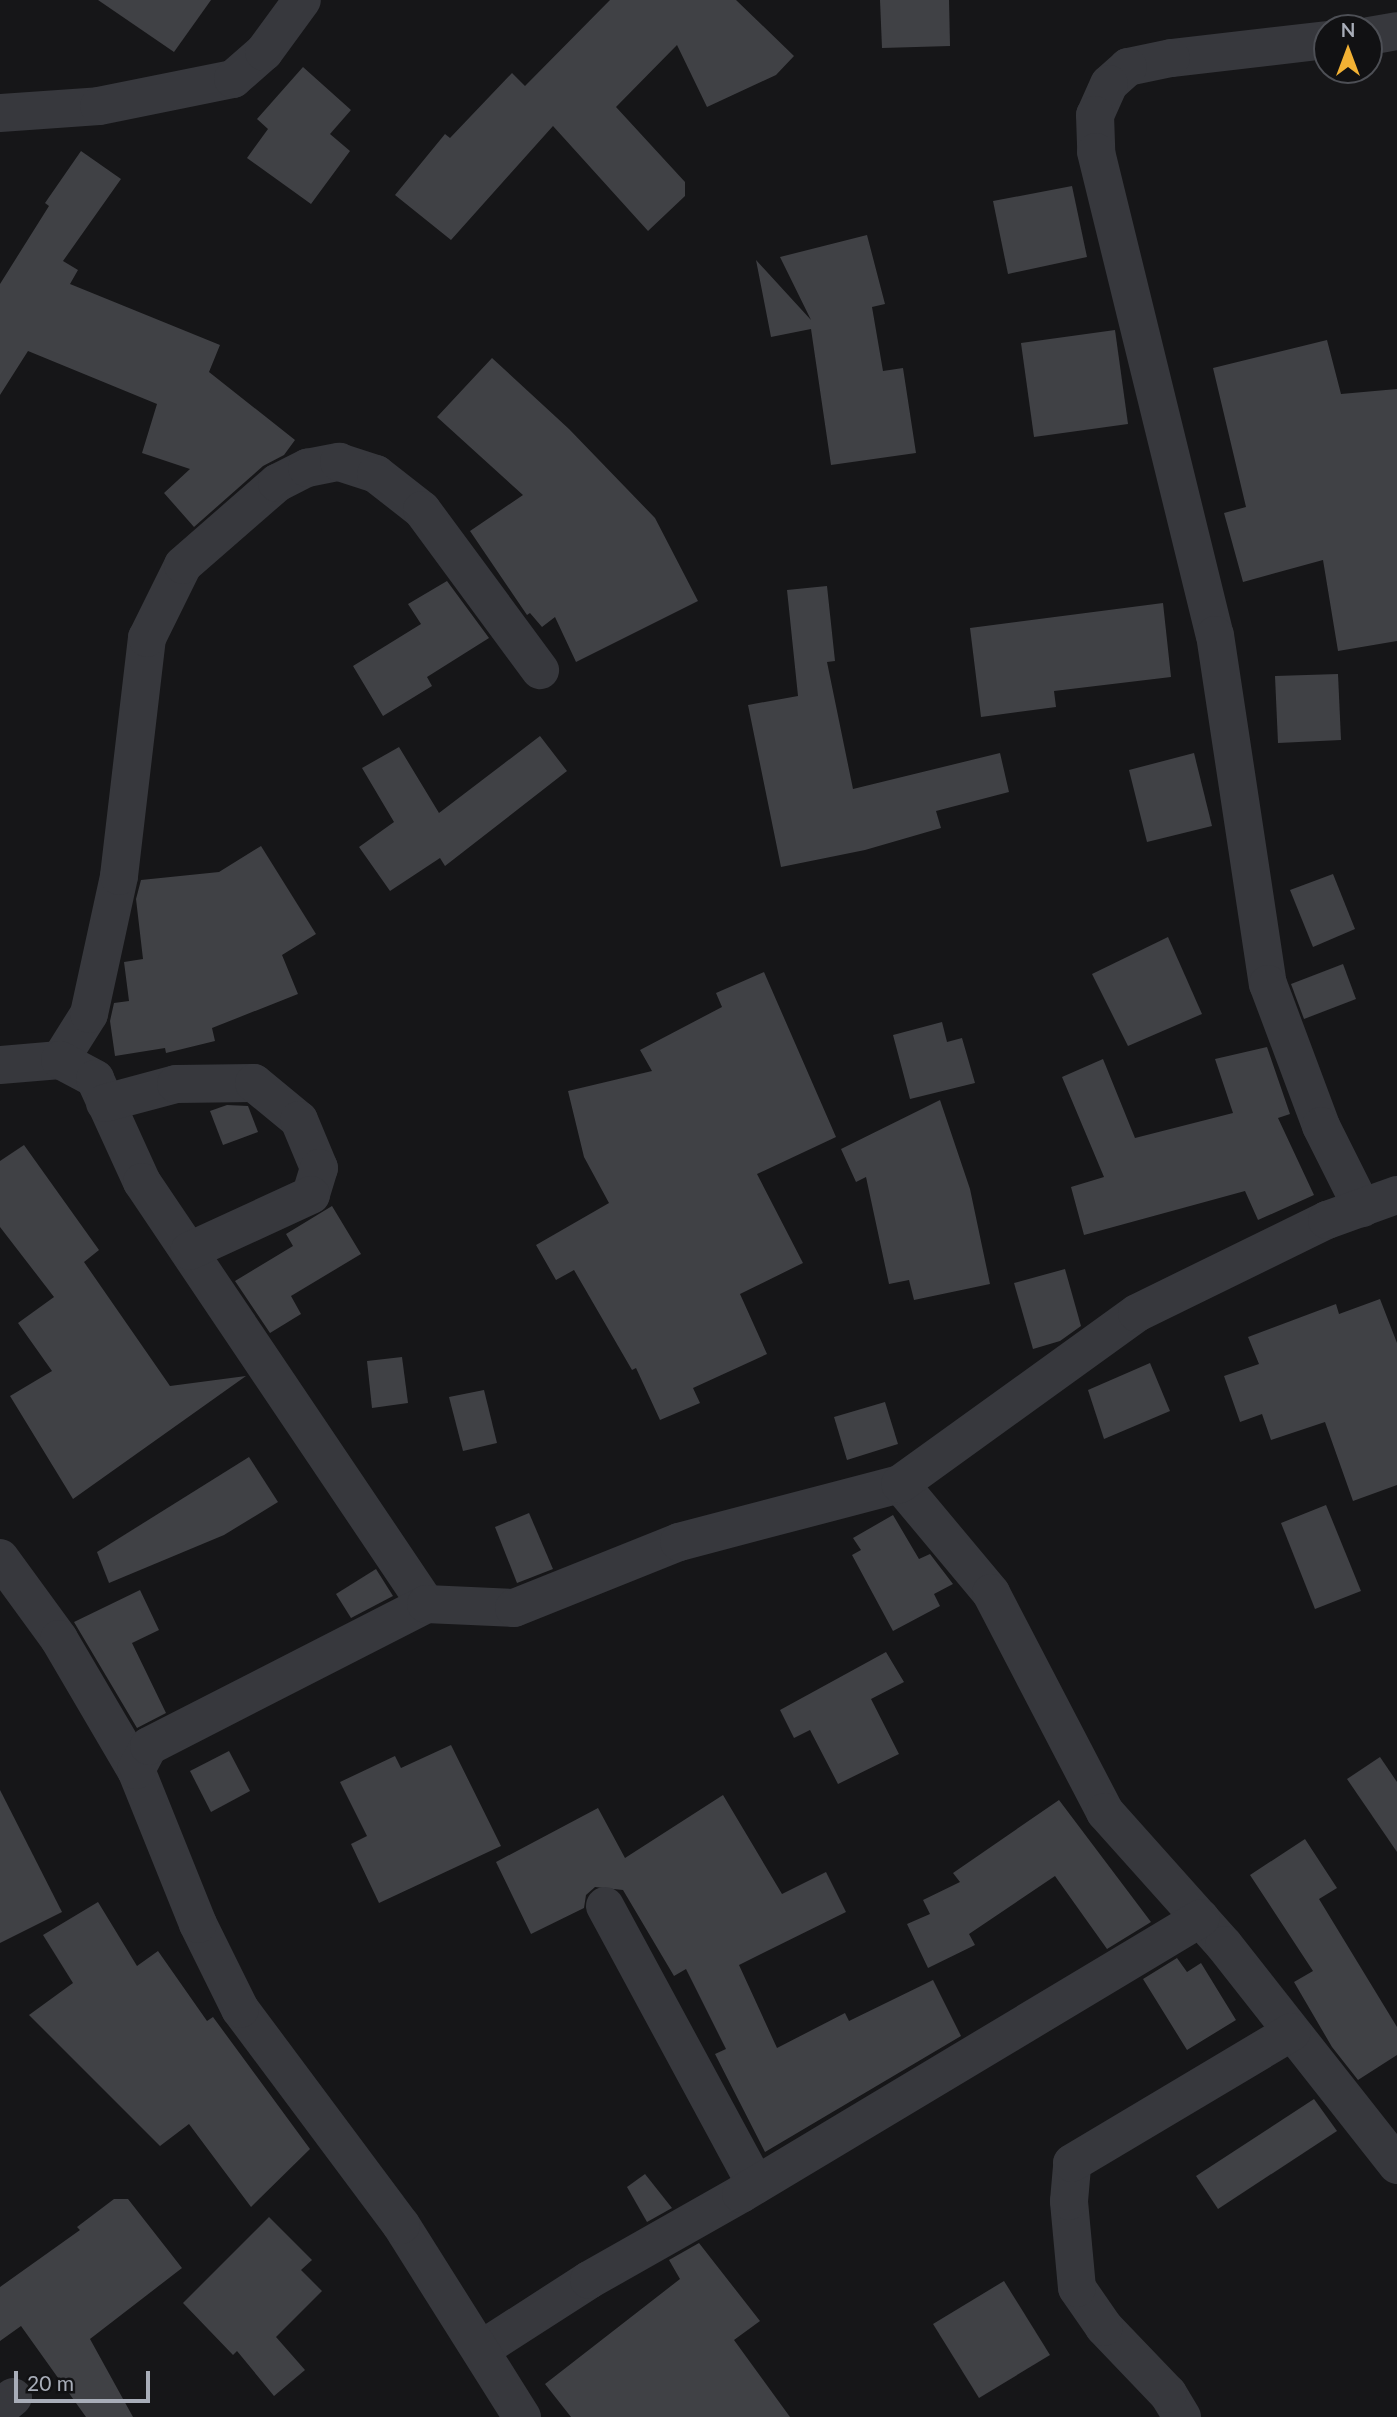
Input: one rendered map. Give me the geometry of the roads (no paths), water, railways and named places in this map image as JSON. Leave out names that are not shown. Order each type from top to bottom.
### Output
[{"type":"street","points":[[0,113],[99,106],[233,79],[264,52],[302,0]]},
{"type":"street","points":[[136,1770],[149,1746],[426,1604],[514,1608],[678,1542],[900,1484],[1137,1313],[1380,1202],[1321,1126],[1268,984],[1215,635],[1096,152],[1095,115],[1109,84],[1128,67],[1171,58],[1313,42]]},
{"type":"street","points":[[60,1060],[89,1014],[119,876],[147,638],[183,565],[276,483],[307,468],[339,462],[376,474],[422,510],[540,670]]},
{"type":"street","points":[[0,1065],[60,1060],[95,1079],[142,1182],[426,1604]]},
{"type":"street","points":[[105,1103],[176,1084],[254,1083],[299,1120],[319,1168],[311,1195],[189,1251]]},
{"type":"street","points":[[900,1484],[991,1593],[1105,1812],[1201,1918],[1397,2165]]},
{"type":"street","points":[[0,1558],[59,1639],[136,1770],[198,1924],[240,2009],[401,2225],[523,2417]]},
{"type":"street","points":[[605,1906],[756,2185]]},
{"type":"street","points":[[482,2349],[589,2280],[756,2185],[1201,1918]]},
{"type":"street","points":[[1182,2417],[1168,2394],[1104,2327],[1077,2288],[1069,2201],[1072,2163],[1292,2032]]}]
